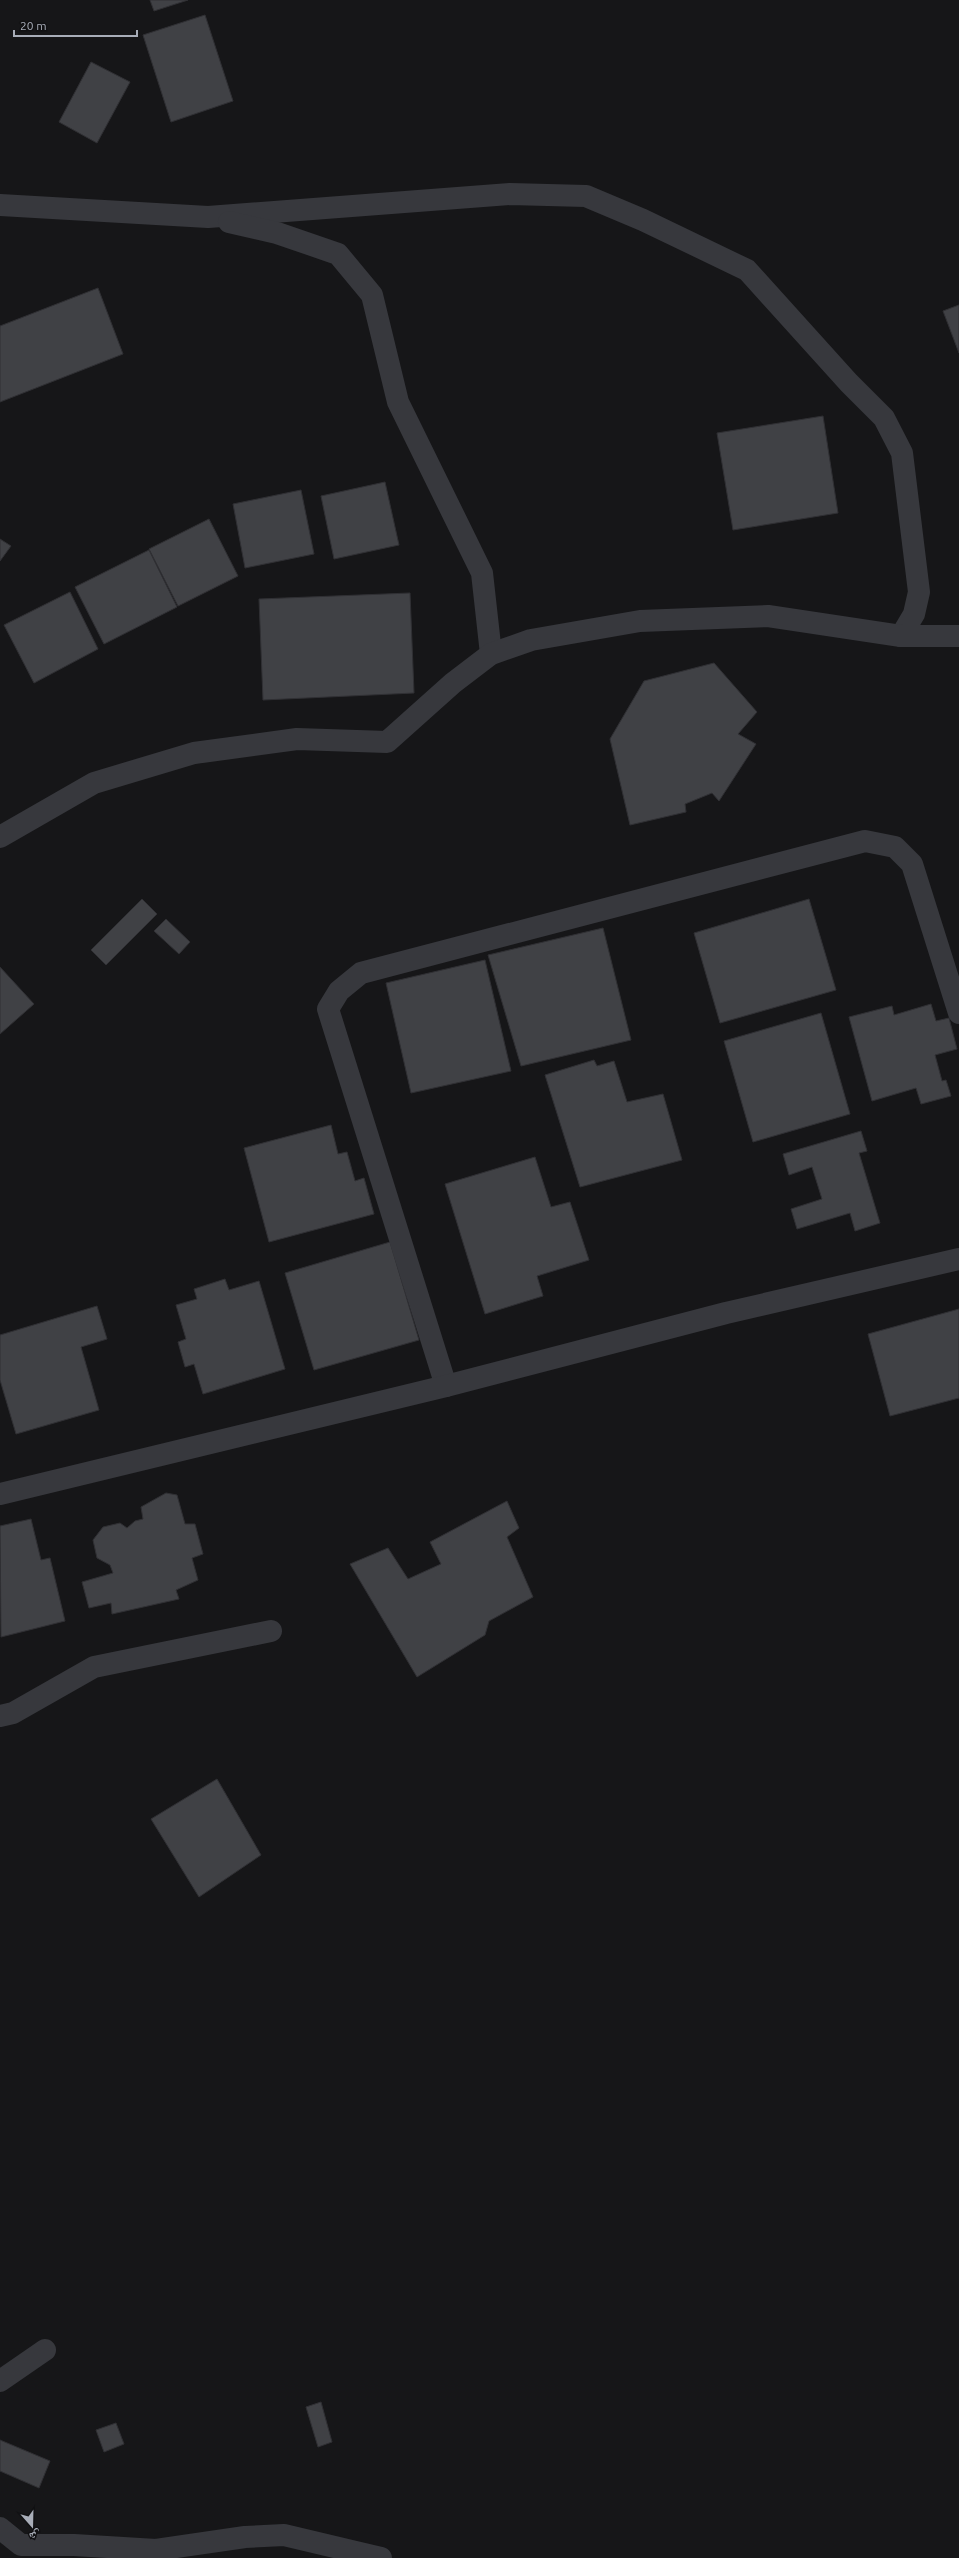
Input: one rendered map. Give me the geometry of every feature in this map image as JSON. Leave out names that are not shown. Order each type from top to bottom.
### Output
[{"type":"street","points":[[0,205],[208,217],[510,194],[586,196],[643,220],[746,270],[849,383],[884,418],[902,452],[919,592],[914,614],[901,636]]},
{"type":"street","points":[[208,217],[278,233],[338,254],[372,295],[398,402],[482,573],[491,654]]},
{"type":"street","points":[[0,837],[94,783],[194,753],[296,739],[387,742],[453,682],[491,654],[531,640],[640,621],[768,616],[901,636],[959,636]]},
{"type":"street","points":[[446,1386],[328,1009],[339,991],[362,973],[865,841],[894,847],[912,864],[959,1014]]},
{"type":"street","points":[[0,1494],[446,1386],[726,1313],[959,1259]]},
{"type":"street","points":[[0,1716],[13,1713],[94,1668],[271,1631]]},
{"type":"street","points":[[0,2381],[45,2350]]},
{"type":"street","points":[[0,2528],[21,2545],[156,2550],[245,2537],[284,2535],[381,2558]]},
{"type":"building","points":[[150,0],[188,0],[154,11]]},
{"type":"building","points":[[205,15],[233,101],[171,122],[143,35]]},
{"type":"building","points":[[91,62],[130,82],[97,143],[59,122]]},
{"type":"building","points":[[98,288],[123,354],[0,402],[0,326]]},
{"type":"building","points":[[959,305],[959,353],[943,311]]},
{"type":"building","points":[[823,416],[838,513],[733,530],[717,433]]},
{"type":"building","points":[[385,482],[399,545],[334,559],[321,496]]},
{"type":"building","points":[[301,490],[314,554],[245,568],[233,504]]},
{"type":"building","points":[[209,519],[238,576],[178,606],[149,549]]},
{"type":"building","points":[[0,539],[11,546],[0,561]]},
{"type":"building","points":[[149,550],[177,607],[104,644],[75,587]]},
{"type":"building","points":[[70,592],[98,649],[34,683],[4,625]]},
{"type":"building","points":[[410,593],[414,693],[263,700],[259,599]]},
{"type":"building","points":[[714,663],[757,712],[738,734],[756,744],[719,801],[712,793],[685,804],[686,812],[630,825],[610,739],[644,681]]},
{"type":"building","points":[[142,899],[157,914],[106,965],[91,950]]},
{"type":"building","points":[[809,899],[836,990],[720,1023],[694,933]]},
{"type":"building","points":[[166,919],[190,942],[179,954],[154,931]]},
{"type":"building","points":[[603,928],[631,1040],[521,1066],[488,955]]},
{"type":"building","points":[[485,960],[511,1071],[411,1093],[386,983]]},
{"type":"building","points":[[0,967],[34,1004],[0,1034]]},
{"type":"building","points":[[931,1004],[936,1021],[949,1018],[957,1049],[935,1055],[942,1081],[946,1080],[951,1096],[921,1104],[916,1088],[872,1101],[849,1017],[892,1006],[894,1015]]},
{"type":"building","points":[[821,1013],[850,1114],[753,1142],[724,1041]]},
{"type":"building","points":[[594,1060],[597,1066],[614,1061],[627,1102],[663,1094],[682,1160],[580,1187],[545,1075]]},
{"type":"building","points":[[331,1125],[338,1154],[347,1152],[355,1181],[364,1178],[374,1214],[269,1242],[244,1148]]},
{"type":"building","points":[[861,1131],[867,1151],[859,1153],[880,1223],[855,1231],[850,1213],[797,1229],[791,1209],[822,1199],[812,1167],[789,1175],[783,1154]]},
{"type":"building","points":[[535,1157],[551,1207],[570,1202],[589,1260],[537,1276],[543,1296],[485,1314],[445,1184]]},
{"type":"building","points":[[390,1242],[419,1340],[314,1370],[285,1273]]},
{"type":"building","points":[[225,1279],[229,1290],[259,1281],[285,1369],[203,1394],[194,1364],[185,1367],[178,1342],[186,1339],[176,1305],[197,1299],[194,1289]]},
{"type":"building","points":[[97,1306],[107,1339],[81,1347],[99,1410],[16,1434],[0,1380],[0,1335]]},
{"type":"building","points":[[959,1309],[959,1398],[890,1416],[868,1334]]},
{"type":"building","points":[[166,1493],[177,1495],[185,1524],[195,1524],[203,1554],[192,1558],[198,1580],[176,1590],[179,1599],[112,1614],[111,1603],[89,1608],[82,1582],[113,1573],[110,1565],[97,1558],[93,1540],[103,1527],[120,1523],[127,1528],[135,1521],[143,1519],[141,1507]]},
{"type":"building","points":[[507,1501],[519,1528],[507,1537],[533,1597],[489,1621],[485,1635],[417,1677],[350,1564],[388,1548],[408,1579],[441,1564],[430,1542]]},
{"type":"building","points":[[31,1519],[41,1560],[50,1558],[65,1621],[1,1637],[0,1526]]},
{"type":"building","points":[[217,1779],[261,1855],[199,1897],[151,1819]]},
{"type":"building","points":[[321,2402],[332,2442],[318,2447],[306,2407]]},
{"type":"building","points":[[116,2423],[124,2444],[104,2452],[96,2430]]},
{"type":"building","points":[[0,2440],[50,2461],[39,2488],[0,2471]]}]
